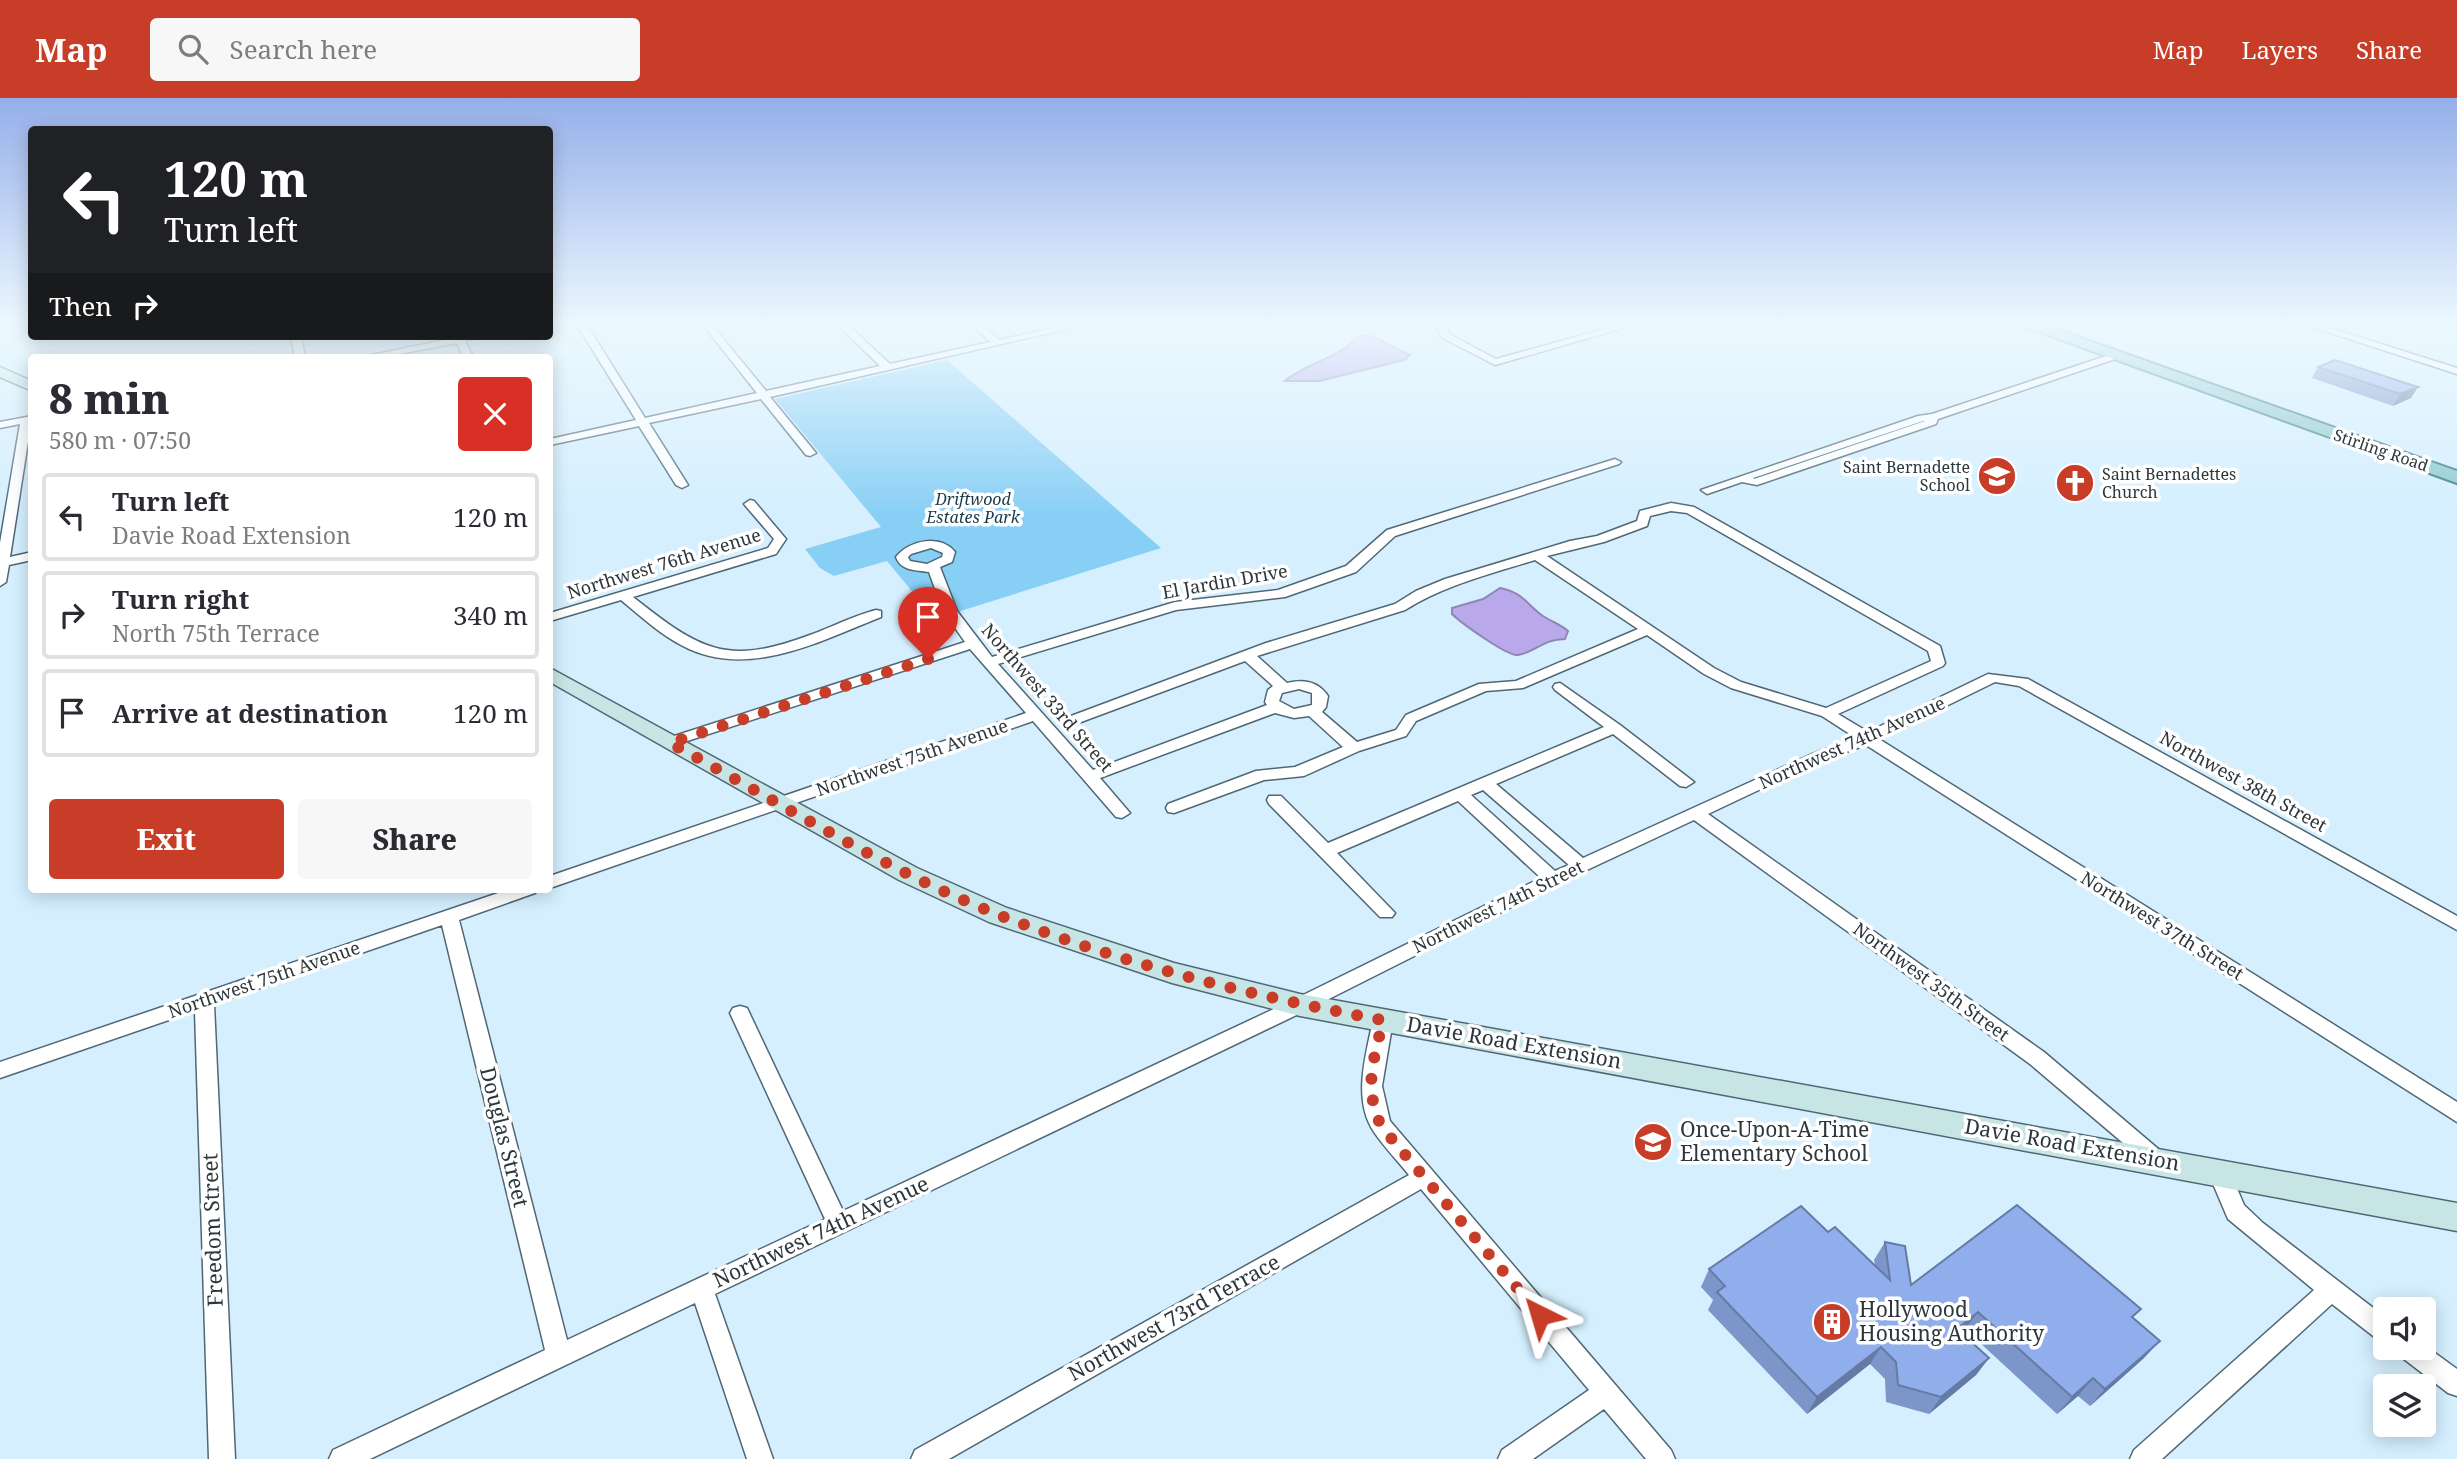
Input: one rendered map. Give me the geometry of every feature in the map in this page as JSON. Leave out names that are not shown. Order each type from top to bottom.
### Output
[{"type":"main road","name":"Stirling Road","points":[[2216,389],[2457,466]]},
{"type":"main road","name":"Stirling Road","points":[[2221,389],[2457,477]]},
{"type":"main road","name":"Davie Road Extension","points":[[553,676],[908,874],[998,915],[1172,973],[1300,1005],[2158,1160],[2457,1217]]},
{"type":"street","points":[[621,389],[681,485]]},
{"type":"street","points":[[757,389],[810,453]]},
{"type":"street","points":[[553,441],[790,389]]},
{"type":"street","points":[[1707,490],[1743,478],[1753,483],[1921,426],[1932,422],[1933,417],[2018,389]]},
{"type":"street","points":[[0,425],[28,420]]},
{"type":"street","points":[[0,582],[28,425]]},
{"type":"street","name":"El Jardin Drive","points":[[989,662],[1175,606],[1280,594],[1351,569],[1391,533],[1615,462]]},
{"type":"street","name":"Northwest 76th Avenue","points":[[553,616],[772,551],[780,539],[750,504]]},
{"type":"street","points":[[1076,719],[1247,655],[1400,607],[1450,582],[1536,555],[1600,539],[1643,523],[1644,514],[1671,508],[1690,510],[1935,649],[1938,663],[1827,713]]},
{"type":"street","name":"Northwest 37th Street","points":[[1536,555],[1736,685],[1827,713],[2457,1113]]},
{"type":"street","points":[[2,562],[28,557]]},
{"type":"street","name":"Northwest 33rd Street","points":[[934,567],[950,611],[973,644],[1122,813]]},
{"type":"street","points":[[624,596],[670,632],[707,652],[736,657],[783,649],[876,614]]},
{"type":"street","points":[[1174,807],[1262,775],[1298,772],[1354,748],[1401,733],[1411,718],[1484,687],[1518,685],[1648,630]]},
{"type":"street","points":[[670,743],[973,644]]},
{"type":"street","points":[[1247,655],[1282,686]]},
{"type":"street","name":"Northwest 74th Avenue","points":[[1697,814],[1815,758],[1867,739],[1993,677],[2008,677]]},
{"type":"street","name":"Northwest 38th Street","points":[[2008,677],[2024,682],[2457,924]]},
{"type":"street","points":[[1090,777],[1276,707],[1293,714],[1312,711],[1322,702],[1317,690],[1300,684],[1282,686],[1272,696],[1276,707]]},
{"type":"street","points":[[1560,687],[1686,782]]},
{"type":"street","points":[[1312,711],[1354,748]]},
{"type":"street","name":"Northwest 75th Avenue","points":[[553,881],[1035,715]]},
{"type":"street","points":[[1325,851],[1615,728]]},
{"type":"street","points":[[1485,783],[1581,866]]},
{"type":"street","points":[[1460,794],[1553,879]]},
{"type":"street","points":[[1275,800],[1386,913]]},
{"type":"street","name":"Northwest 74th Street","points":[[1300,1005],[1553,879],[1697,814]]},
{"type":"street","name":"Northwest 35th Street","points":[[1697,814],[2037,1058],[2158,1160]]},
{"type":"street","name":"Northwest 75th Avenue","points":[[0,1070],[517,893]]},
{"type":"street","name":"Douglas Street","points":[[449,916],[559,1357]]},
{"type":"street","name":"Freedom Street","points":[[204,1001],[222,1459]]},
{"type":"street","name":"Northwest 74th Avenue","points":[[342,1459],[1300,1005]]},
{"type":"street","points":[[740,1013],[838,1224]]},
{"type":"street","points":[[1383,1020],[1371,1078],[1371,1102],[1381,1126],[1662,1459]]},
{"type":"street","points":[[2219,1172],[2236,1212],[2255,1230],[2373,1322]]},
{"type":"street","name":"Northwest 73rd Terrace","points":[[924,1459],[1424,1177]]},
{"type":"street","points":[[701,1288],[760,1459]]},
{"type":"street","points":[[2143,1459],[2330,1290]]},
{"type":"street","points":[[2424,1360],[2457,1384]]},
{"type":"street","points":[[1511,1459],[1606,1393]]},
{"type":"green space","name":"Driftwood Estates Park","points":[[821,389],[979,389],[1161,548],[935,619],[887,561],[834,576],[820,568],[805,549],[881,527],[775,399]]},
{"type":"shaded area","points":[[1500,588],[1519,596],[1543,616],[1568,631],[1565,639],[1551,641],[1518,655],[1513,654],[1484,638],[1452,614],[1452,608],[1483,599]]},
{"type":"building","points":[[2383,389],[2414,389],[2400,394]]},
{"type":"building","name":"Hollywood Housing Authority","points":[[2017,1205],[2141,1309],[2132,1317],[2160,1341],[2105,1389],[2093,1378],[2072,1397],[1978,1312],[1957,1329],[1989,1358],[1941,1397],[1898,1385],[1896,1362],[1881,1347],[1817,1397],[1717,1292],[1725,1286],[1709,1269],[1801,1206],[1828,1232],[1835,1227],[1890,1280],[1885,1242],[1905,1246],[1911,1285]]},
{"type":"place","name":"Saint Bernadette School","points":[[1997,476]]},
{"type":"place","name":"Saint Bernadettes Church","points":[[2075,483]]},
{"type":"place","name":"Once-Upon-A-Time Elementary School","points":[[1653,1142]]},
{"type":"place","name":"Hollywood Housing Authority","points":[[1832,1322]]},
{"type":"route","points":[[928,659],[670,743],[908,874],[998,915],[1172,973],[1300,1005],[1383,1020],[1371,1078],[1371,1102],[1381,1126],[1540,1315]]}]
